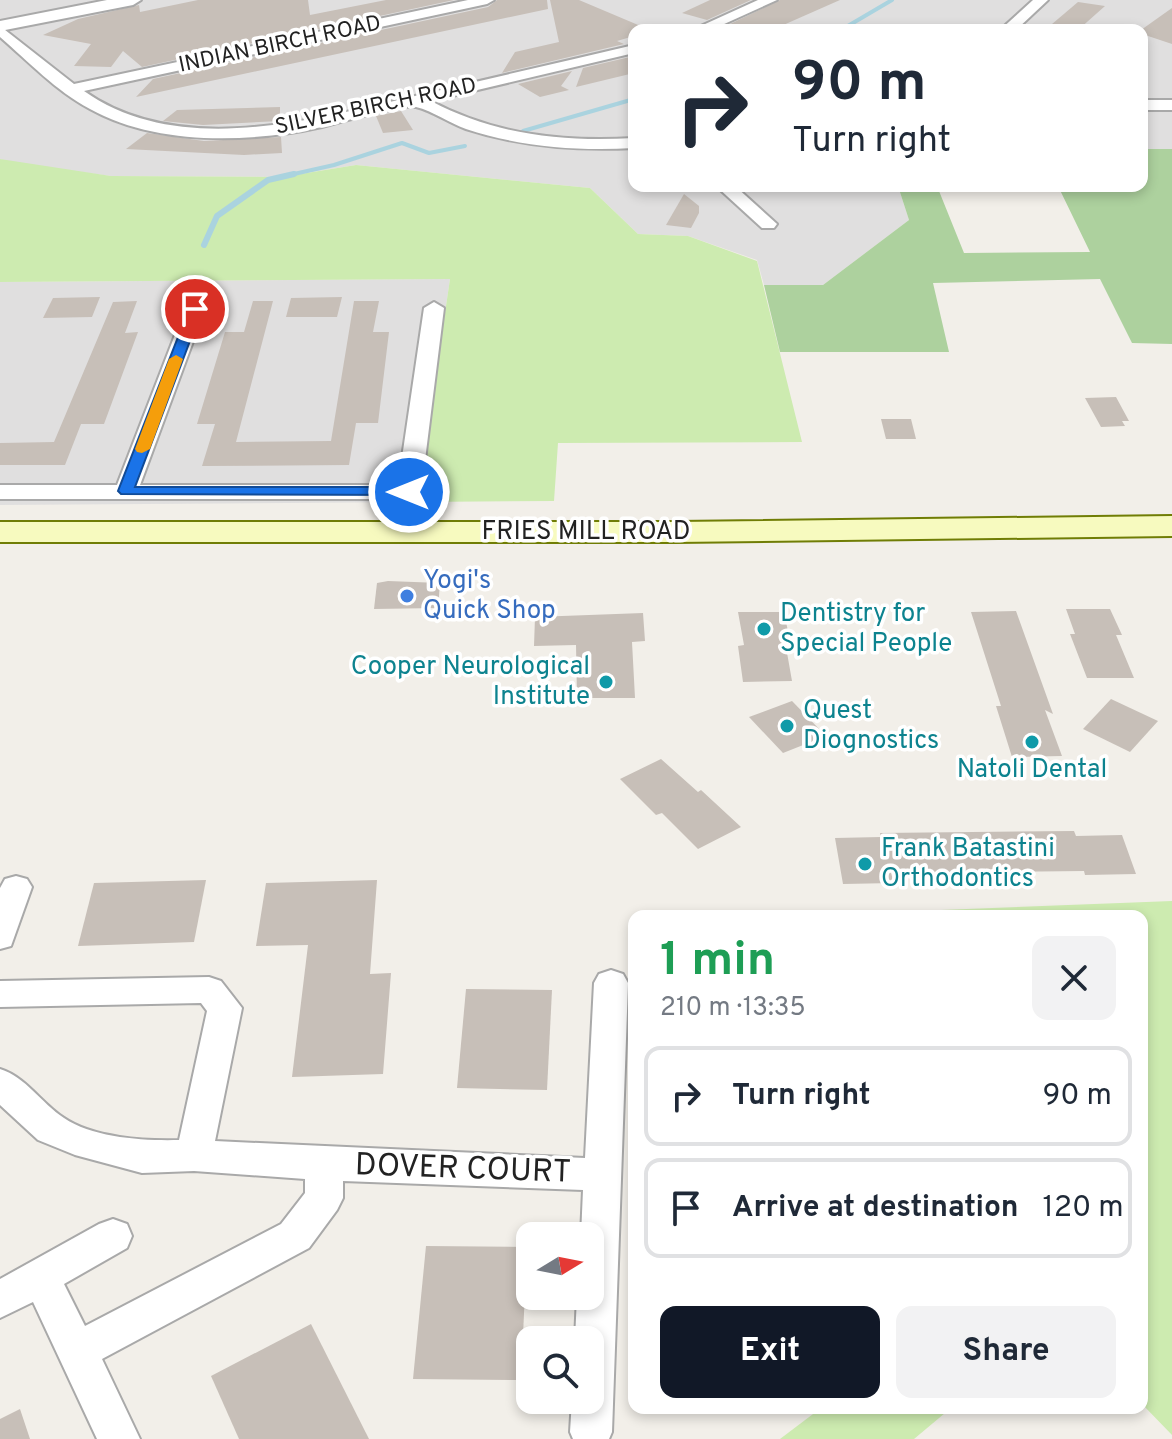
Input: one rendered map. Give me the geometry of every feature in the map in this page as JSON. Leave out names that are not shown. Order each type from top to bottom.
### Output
[{"type":"main road","name":"FRIES MILL ROAD","points":[[0,532],[1172,526]]},
{"type":"street","points":[[0,28],[133,0]]},
{"type":"street","name":"INDIAN BIRCH ROAD","points":[[73,89],[487,0]]},
{"type":"street","points":[[713,24],[770,0]]},
{"type":"street","points":[[1014,24],[1041,0]]},
{"type":"street","name":"SILVER BIRCH ROAD","points":[[0,28],[95,106],[125,118],[166,127],[215,131],[266,130],[319,123],[628,50]]},
{"type":"street","points":[[416,100],[465,126],[510,138],[568,144],[628,143]]},
{"type":"street","points":[[1148,105],[1172,105]]},
{"type":"street","points":[[732,192],[768,224]]},
{"type":"street","points":[[409,532],[409,492],[434,308]]},
{"type":"street","points":[[126,491],[195,309]]},
{"type":"street","points":[[0,492],[409,492]]},
{"type":"street","points":[[0,937],[16,887]]},
{"type":"street","name":"DOVER COURT","points":[[591,1432],[611,983]]},
{"type":"street","points":[[0,994],[209,990],[225,1008],[194,1155]]},
{"type":"street","name":"DOVER COURT","points":[[0,1083],[51,1129],[75,1140],[142,1157],[194,1155],[324,1164],[603,1175]]},
{"type":"street","points":[[77,1351],[295,1236],[324,1198],[324,1164]]},
{"type":"street","points":[[0,1300],[113,1236]]},
{"type":"street","points":[[41,1277],[119,1439]]},
{"type":"shaded area","points":[[0,0],[1172,0],[1172,149],[1148,149],[1148,24],[628,24],[628,192],[900,192],[909,220],[823,285],[764,285],[757,260],[688,236],[638,234],[590,188],[356,165],[282,177],[111,176],[9,163],[0,159]]},
{"type":"shaded area","points":[[450,279],[417,502],[0,505],[0,282]]},
{"type":"green space","points":[[1148,149],[1172,149],[1172,344],[1132,343],[1100,279],[933,283],[949,352],[780,352],[764,285],[823,285],[909,220],[900,192],[939,192],[964,253],[1090,252],[1061,192],[1148,192]]},
{"type":"green space","points":[[0,159],[111,176],[282,177],[356,165],[590,188],[638,234],[688,236],[757,261],[802,442],[558,443],[554,501],[417,502],[450,279],[0,282]]},
{"type":"green space","points":[[1172,901],[1172,1435],[1148,1410],[1148,910],[940,910]]},
{"type":"green space","points":[[813,1414],[944,1414],[914,1439],[780,1439]]},
{"type":"building","points":[[198,0],[308,0],[310,15],[386,0],[454,0],[142,67],[123,51],[111,67],[74,66],[91,44],[43,35],[78,19],[139,5],[140,12]]},
{"type":"building","points":[[497,0],[547,0],[548,9],[136,97],[153,79],[488,7]]},
{"type":"building","points":[[550,0],[579,0],[636,24],[628,24],[628,38],[617,41],[624,44],[502,73],[515,52],[559,42]]},
{"type":"building","points":[[710,0],[751,0],[707,20],[682,13]]},
{"type":"building","points":[[780,0],[840,0],[786,24],[730,24]]},
{"type":"building","points":[[1078,2],[1105,6],[1085,24],[1052,24]]},
{"type":"building","points":[[1172,8],[1172,44],[1148,36],[1148,25]]},
{"type":"building","points":[[628,57],[628,74],[576,87],[583,68]]},
{"type":"building","points":[[572,71],[561,86],[569,90],[540,97],[518,84]]},
{"type":"building","points":[[280,107],[280,121],[203,125],[163,121],[177,110]]},
{"type":"building","points":[[401,111],[413,130],[383,133],[376,116]]},
{"type":"building","points":[[147,133],[204,141],[281,137],[282,153],[244,155],[126,149]]},
{"type":"building","points":[[684,194],[699,206],[691,228],[666,225]]},
{"type":"building","points":[[100,297],[92,317],[43,318],[53,298]]},
{"type":"building","points":[[342,297],[337,317],[286,317],[291,298]]},
{"type":"building","points":[[137,301],[125,333],[138,332],[104,424],[81,424],[65,465],[0,465],[0,443],[54,442],[113,302]]},
{"type":"building","points":[[253,301],[273,301],[236,442],[331,441],[354,301],[379,301],[373,332],[389,332],[378,423],[356,423],[349,465],[202,466],[215,424],[197,424],[225,332],[244,332]]},
{"type":"building","points":[[1116,397],[1129,421],[1122,421],[1125,426],[1101,427],[1085,398]]},
{"type":"building","points":[[881,419],[911,419],[916,439],[886,439]]},
{"type":"building","name":"Yogi's Quick Shop","points":[[377,583],[440,583],[438,608],[374,609]]},
{"type":"building","points":[[1066,609],[1110,609],[1122,635],[1116,635],[1134,678],[1087,678],[1070,634],[1075,634]]},
{"type":"building","points":[[1016,611],[1053,714],[1045,710],[1062,756],[1012,757],[996,706],[1001,706],[971,612]]},
{"type":"building","points":[[738,612],[784,612],[791,646],[786,647],[792,681],[743,682],[738,646],[744,645]]},
{"type":"building","points":[[643,613],[645,641],[632,642],[635,698],[577,698],[576,645],[534,646],[535,617]]},
{"type":"building","points":[[1111,699],[1158,721],[1130,752],[1083,729]]},
{"type":"building","name":"Quest Diognostics","points":[[792,701],[826,736],[783,753],[749,717]]},
{"type":"building","points":[[661,759],[741,827],[698,849],[662,813],[656,815],[620,779]]},
{"type":"building","points":[[1074,831],[1076,836],[1122,835],[1136,874],[1085,875],[1084,871],[891,873],[894,883],[843,884],[835,838],[881,837],[880,833]]},
{"type":"building","points":[[206,880],[194,942],[78,946],[94,883]]},
{"type":"building","points":[[377,880],[370,974],[391,973],[383,1074],[292,1077],[308,945],[256,946],[266,883]]},
{"type":"building","points":[[466,989],[552,990],[547,1090],[457,1088]]},
{"type":"building","points":[[426,1246],[516,1247],[516,1310],[524,1310],[523,1326],[516,1326],[516,1380],[413,1379]]},
{"type":"building","points":[[311,1324],[369,1439],[239,1439],[211,1376]]},
{"type":"building","points":[[20,1409],[30,1439],[0,1439],[0,1419]]},
{"type":"waterway","points":[[851,24],[892,0]]},
{"type":"waterway","points":[[523,131],[628,101]]},
{"type":"waterway","points":[[285,176],[334,165],[402,143],[429,153],[465,146]]},
{"type":"waterway","points":[[204,245],[217,216],[268,180],[294,174]]},
{"type":"slow traffic","points":[[142,449],[176,359]]},
{"type":"place","name":"Yogi's Quick Shop","points":[[407,596]]},
{"type":"place","name":"Dentistry for Special People","points":[[764,629]]},
{"type":"place","name":"Cooper Neurological Institute","points":[[606,682]]},
{"type":"place","name":"Quest Diognostics","points":[[787,726]]},
{"type":"place","name":"Natoli Dental","points":[[1032,742]]},
{"type":"place","name":"Frank Batastini Orthodontics","points":[[865,864]]},
{"type":"route","points":[[195,309],[126,491],[409,492]]}]
